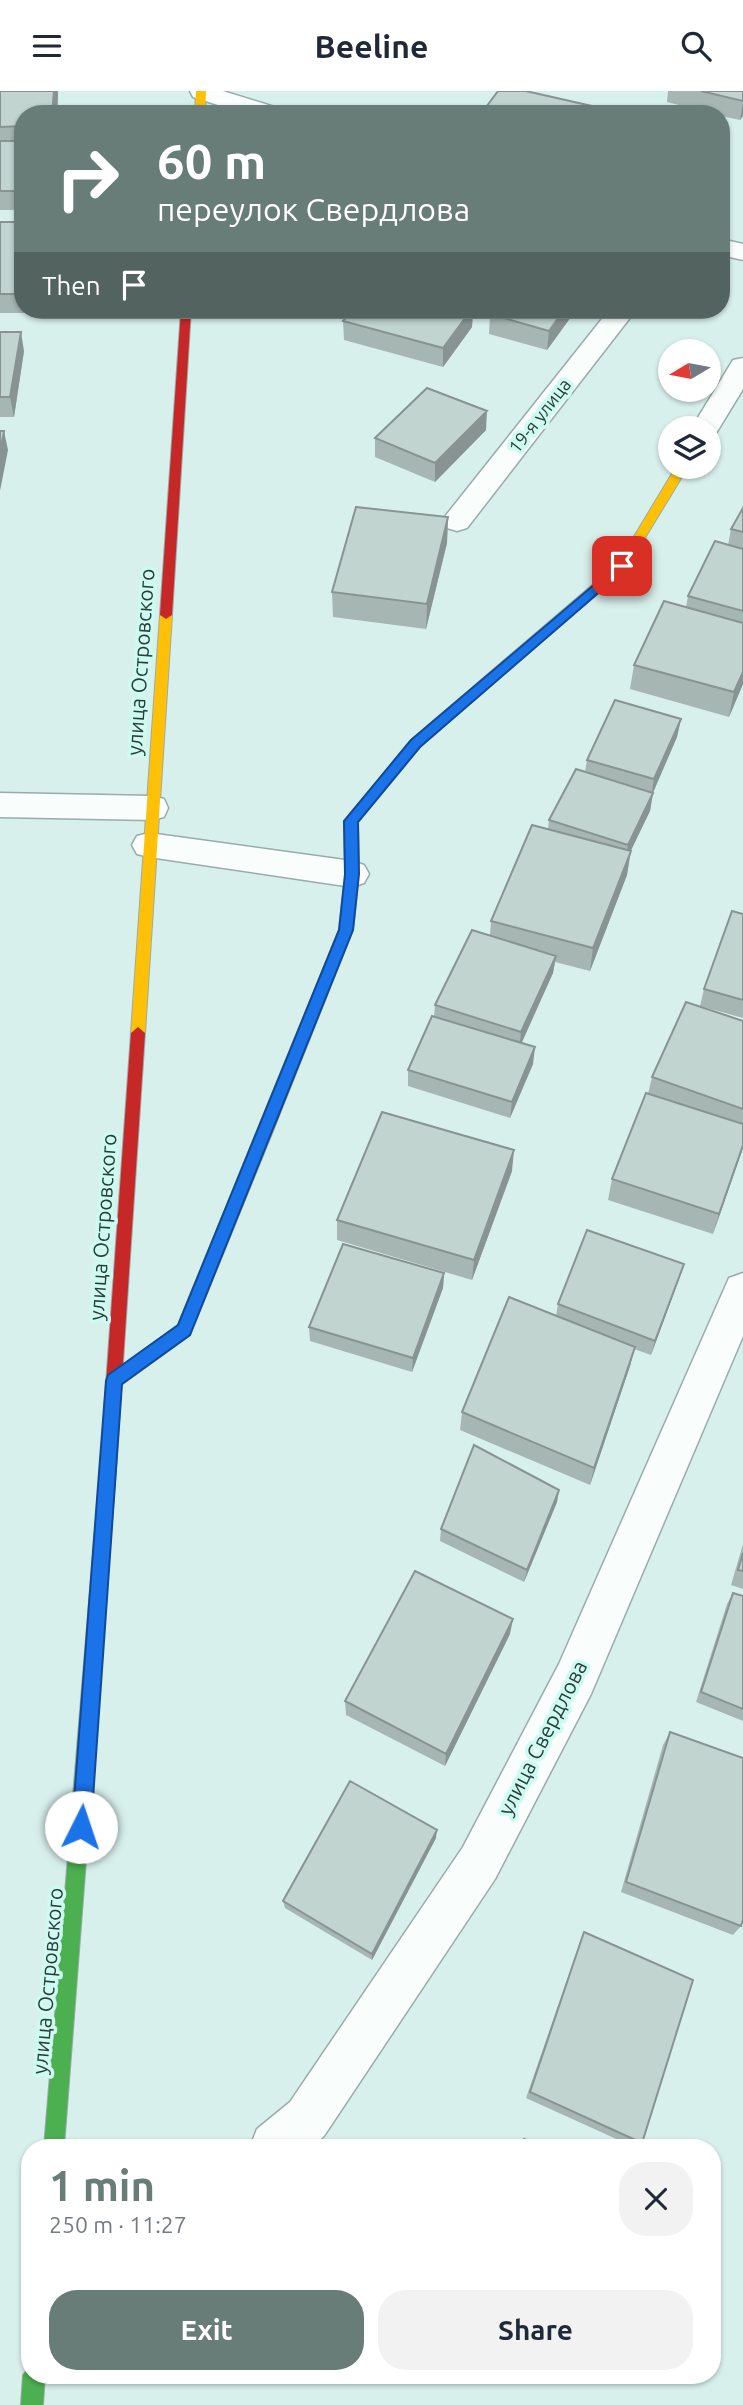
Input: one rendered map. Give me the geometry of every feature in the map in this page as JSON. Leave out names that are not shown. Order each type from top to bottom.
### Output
[{"type":"street","points":[[201,99],[229,105]]},
{"type":"street","name":"улица Островского","points":[[55,2139],[77,1882],[114,1381],[185,319]]},
{"type":"street","name":"19-я улица","points":[[457,521],[616,319]]},
{"type":"street","points":[[713,416],[743,366]]},
{"type":"street","points":[[114,1381],[184,1330],[346,930],[352,874],[351,821],[415,744],[622,566],[675,479]]},
{"type":"street","points":[[0,804],[152,808]]},
{"type":"street","points":[[149,845],[352,874]]},
{"type":"street","name":"улица Свердлова","points":[[284,2139],[307,2119],[479,1863],[575,1679],[743,1290]]},
{"type":"building","points":[[0,91],[54,91],[53,105],[14,105],[14,126],[0,127]]},
{"type":"building","points":[[498,91],[526,91],[587,105],[488,105]]},
{"type":"building","points":[[701,91],[743,91],[743,101]]},
{"type":"building","points":[[0,141],[14,141],[14,191],[0,191]]},
{"type":"building","points":[[0,222],[14,222],[14,294],[0,294]]},
{"type":"building","points":[[345,319],[464,319],[443,348],[343,321]]},
{"type":"building","points":[[507,319],[558,319],[549,331]]},
{"type":"building","points":[[0,332],[21,332],[10,397],[0,397]]},
{"type":"building","points":[[427,388],[487,411],[435,463],[375,438]]},
{"type":"building","points":[[0,431],[4,431],[0,453]]},
{"type":"building","points":[[356,507],[448,517],[427,604],[332,592]]},
{"type":"building","points":[[743,508],[743,532],[731,529]]},
{"type":"building","points":[[715,541],[743,549],[743,611],[688,596]]},
{"type":"building","points":[[664,601],[743,623],[743,672],[734,692],[634,665]]},
{"type":"building","points":[[615,700],[681,719],[654,779],[587,760]]},
{"type":"building","points":[[576,769],[653,793],[628,845],[549,820]]},
{"type":"building","points":[[532,825],[631,851],[593,948],[491,921]]},
{"type":"building","points":[[732,911],[743,914],[743,1000],[704,989]]},
{"type":"building","points":[[472,930],[556,956],[521,1032],[435,1005]]},
{"type":"building","points":[[686,1002],[743,1021],[743,1109],[652,1077]]},
{"type":"building","points":[[432,1016],[535,1047],[512,1102],[408,1070]]},
{"type":"building","points":[[646,1093],[743,1124],[743,1145],[719,1214],[612,1179]]},
{"type":"building","points":[[382,1112],[514,1150],[474,1260],[337,1220]]},
{"type":"building","points":[[587,1230],[684,1264],[655,1341],[558,1304]]},
{"type":"building","points":[[343,1244],[444,1273],[413,1358],[309,1327]]},
{"type":"building","points":[[509,1297],[635,1347],[594,1468],[462,1412]]},
{"type":"building","points":[[474,1445],[559,1490],[527,1570],[441,1529]]},
{"type":"building","points":[[743,1553],[743,1571],[738,1570]]},
{"type":"building","points":[[415,1571],[513,1619],[446,1754],[345,1701]]},
{"type":"building","points":[[733,1593],[743,1596],[743,1709],[701,1692]]},
{"type":"building","points":[[670,1732],[743,1758],[741,1926],[626,1882]]},
{"type":"building","points":[[350,1781],[437,1830],[372,1954],[283,1901]]},
{"type":"building","points":[[584,1932],[693,1980],[643,2139],[633,2139],[530,2092]]},
{"type":"traffic: fast","points":[[55,2139],[107,1482]]},
{"type":"traffic: fast","points":[[32,2405],[33,2384]]},
{"type":"traffic: slow","points":[[200,105],[201,91]]},
{"type":"traffic: slow","points":[[398,765],[415,744],[622,566],[675,479]]},
{"type":"traffic: slow","points":[[138,1033],[166,615]]},
{"type":"traffic: slow","points":[[114,1381],[184,1330],[269,1121]]},
{"type":"traffic: jam","points":[[166,615],[185,319]]},
{"type":"traffic: jam","points":[[269,1121],[346,930],[352,874],[351,821],[398,765]]},
{"type":"traffic: jam","points":[[107,1482],[138,1033]]},
{"type":"route","points":[[81,1827],[114,1381],[184,1330],[346,930],[352,874],[351,821],[415,744],[622,566]]}]
